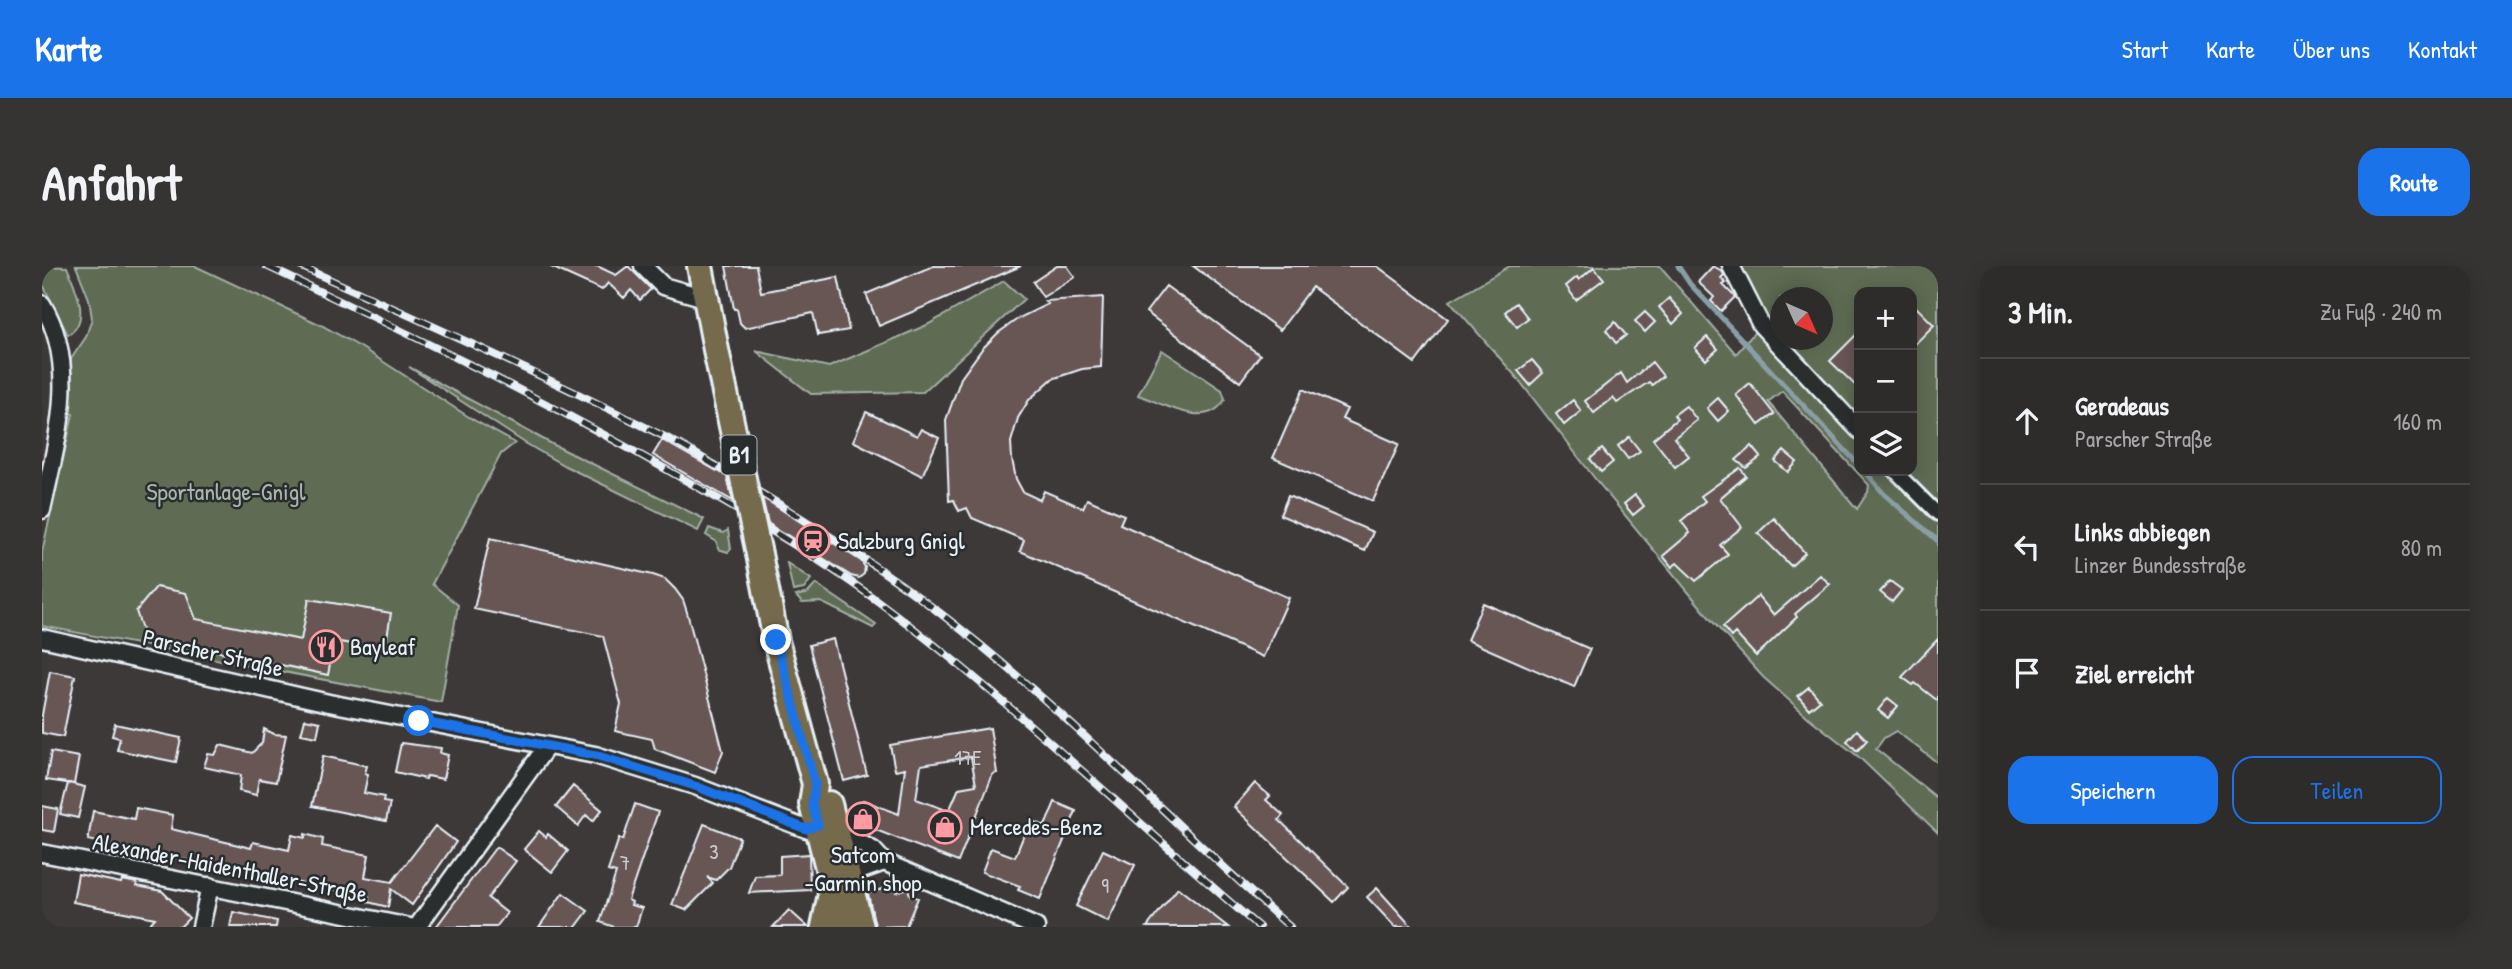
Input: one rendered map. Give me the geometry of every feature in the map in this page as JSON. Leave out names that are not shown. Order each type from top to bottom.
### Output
[{"type":"main road","name":"B1","points":[[700,266],[776,640],[815,784],[812,804],[827,828],[840,882],[845,927]]},
{"type":"main road","name":"B1","points":[[840,882],[861,927]]},
{"type":"main road","points":[[824,927],[840,882]]},
{"type":"street","points":[[643,266],[663,286],[705,298]]},
{"type":"street","points":[[1731,266],[1761,325],[1854,425]]},
{"type":"street","points":[[42,304],[59,350],[64,400],[42,510]]},
{"type":"street","points":[[1900,476],[1938,514]]},
{"type":"street","name":"Parscher Straße","points":[[42,638],[329,703],[595,755],[645,769],[806,829],[827,828]]},
{"type":"street","points":[[417,927],[547,746]]},
{"type":"street","points":[[827,828],[873,850],[884,862],[1036,927]]},
{"type":"street","name":"Alexander-Haidenthaller-Straße","points":[[42,853],[410,927]]},
{"type":"street","points":[[840,882],[884,862]]},
{"type":"street","points":[[201,927],[210,886]]},
{"type":"green space","points":[[42,266],[67,267],[74,284],[80,313],[75,329],[68,335],[42,283]]},
{"type":"green space","name":"Sportanlage-Gnigl","points":[[76,266],[195,266],[321,325],[515,443],[501,454],[432,584],[458,605],[441,702],[42,626],[42,552],[73,414],[68,413],[72,388],[71,359],[86,337],[92,318],[89,299]]},
{"type":"green space","points":[[1510,266],[1660,266],[1736,354],[1761,325],[1725,266],[1938,266],[1938,763],[1896,731],[1884,738],[1876,749],[1938,796],[1938,833],[1860,758],[1763,677],[1713,622],[1596,480],[1518,379],[1450,301]]},
{"type":"green space","points":[[1004,281],[1024,299],[923,392],[811,394],[756,351],[829,367],[927,325]]},
{"type":"green space","points":[[1162,350],[1222,390],[1225,399],[1217,408],[1208,413],[1197,414],[1172,409],[1138,395]]},
{"type":"green space","points":[[409,367],[552,444],[704,519],[698,531],[565,466]]},
{"type":"green space","points":[[709,528],[723,533],[728,530],[731,549],[728,552],[718,549],[717,542],[706,535]]},
{"type":"green space","points":[[787,563],[811,579],[804,589],[793,591]]},
{"type":"green space","points":[[816,584],[876,625],[873,628],[821,602],[802,603],[796,596],[808,593]]},
{"type":"building","points":[[549,266],[597,266],[616,275],[628,266],[651,289],[640,300],[631,290],[624,298],[608,283],[602,290]]},
{"type":"building","points":[[726,266],[756,266],[761,292],[838,277],[849,330],[818,335],[813,313],[745,328],[740,323],[737,309],[734,309]]},
{"type":"building","points":[[933,266],[1021,266],[879,326],[866,294]]},
{"type":"building","points":[[1057,266],[1067,266],[1075,277],[1043,297],[1033,282]]},
{"type":"building","points":[[1193,266],[1377,266],[1448,319],[1415,363],[1312,287],[1280,330]]},
{"type":"building","points":[[1713,266],[1722,271],[1724,275],[1721,278],[1726,283],[1723,285],[1735,297],[1721,311],[1711,301],[1714,297],[1698,282]]},
{"type":"building","points":[[1594,267],[1604,279],[1576,300],[1566,286],[1577,277],[1579,280]]},
{"type":"building","points":[[1166,286],[1260,355],[1240,382],[1146,312]]},
{"type":"building","points":[[1103,297],[1101,367],[1082,369],[1052,379],[1029,400],[1018,418],[1011,442],[1016,479],[1023,492],[1040,500],[1044,491],[1083,508],[1087,499],[1124,515],[1120,524],[1289,598],[1263,657],[1020,551],[1024,540],[972,518],[967,508],[959,511],[954,500],[949,501],[946,420],[961,378],[982,349],[1019,318],[1048,304],[1045,301]]},
{"type":"building","points":[[1669,298],[1683,314],[1673,324],[1659,307]]},
{"type":"building","points":[[1516,303],[1528,318],[1517,327],[1505,312]]},
{"type":"building","points":[[1917,308],[1934,325],[1917,342]]},
{"type":"building","points":[[1645,312],[1655,322],[1645,332],[1635,321]]},
{"type":"building","points":[[1615,322],[1626,335],[1616,343],[1606,330]]},
{"type":"building","points":[[1707,337],[1718,349],[1706,360],[1695,348]]},
{"type":"building","points":[[1854,337],[1854,384],[1830,361]]},
{"type":"building","points":[[1532,360],[1543,373],[1530,385],[1518,371]]},
{"type":"building","points":[[1652,362],[1663,376],[1652,385],[1649,382],[1617,403],[1613,398],[1594,413],[1585,401],[1621,373],[1627,383]]},
{"type":"building","points":[[1750,383],[1774,414],[1759,425],[1736,395]]},
{"type":"building","points":[[1303,389],[1347,409],[1342,419],[1399,444],[1373,501],[1273,458]]},
{"type":"building","points":[[1718,398],[1729,411],[1718,421],[1707,408]]},
{"type":"building","points":[[1573,400],[1581,411],[1564,425],[1556,414]]},
{"type":"building","points":[[1686,406],[1697,420],[1674,438],[1689,456],[1675,467],[1653,439],[1677,419],[1674,415]]},
{"type":"building","points":[[866,412],[917,436],[921,429],[939,438],[922,476],[853,441]]},
{"type":"building","points":[[1629,437],[1640,451],[1628,459],[1618,446]]},
{"type":"building","points":[[662,440],[717,471],[724,472],[733,501],[653,455]]},
{"type":"building","points":[[1752,446],[1761,457],[1746,468],[1736,460]]},
{"type":"building","points":[[1602,449],[1613,462],[1601,472],[1590,459]]},
{"type":"building","points":[[1784,451],[1797,462],[1788,472],[1775,461]]},
{"type":"building","points":[[1740,468],[1746,476],[1720,498],[1742,527],[1720,545],[1728,554],[1696,581],[1677,563],[1672,567],[1663,556],[1690,533],[1681,521],[1705,501],[1701,496]]},
{"type":"building","points":[[1635,495],[1644,506],[1633,515],[1624,504]]},
{"type":"building","points":[[1288,496],[1373,532],[1365,551],[1280,515]]},
{"type":"building","points":[[762,497],[861,561],[865,567],[864,574],[859,578],[851,576],[787,535],[777,533],[768,523]]},
{"type":"building","points":[[1774,518],[1805,553],[1791,566],[1758,533]]},
{"type":"building","points":[[490,538],[653,575],[665,579],[675,589],[687,612],[723,751],[715,772],[655,749],[652,739],[615,731],[621,704],[603,636],[474,609]]},
{"type":"building","points":[[1820,575],[1830,584],[1795,614],[1797,617],[1756,656],[1735,633],[1731,637],[1723,627],[1758,596],[1774,615]]},
{"type":"building","points":[[1890,581],[1902,590],[1892,602],[1880,592]]},
{"type":"building","points":[[156,587],[186,593],[196,619],[301,640],[309,599],[391,613],[385,650],[334,641],[328,675],[178,643],[175,647],[145,639],[136,611]]},
{"type":"building","points":[[1483,603],[1590,649],[1574,687],[1467,640]]},
{"type":"building","points":[[833,639],[867,775],[844,781],[809,645]]},
{"type":"building","points":[[1938,639],[1938,701],[1915,683],[1913,685],[1902,677]]},
{"type":"building","points":[[50,671],[75,676],[63,737],[42,733],[42,715]]},
{"type":"building","points":[[1809,687],[1820,700],[1809,709],[1798,696]]},
{"type":"building","points":[[1888,698],[1898,706],[1888,718],[1878,710]]},
{"type":"building","points":[[305,719],[320,722],[317,737],[301,734]]},
{"type":"building","points":[[115,724],[181,738],[176,762],[117,750],[120,738],[112,736]]},
{"type":"building","points":[[990,728],[997,773],[993,774],[958,862],[855,822],[863,800],[899,814],[905,768],[895,770],[890,745]],"holes":[[[971,757],[976,785],[959,788],[949,811],[916,799],[921,765]]]},
{"type":"building","points":[[264,729],[274,734],[286,735],[276,782],[259,779],[256,795],[239,791],[241,775],[204,767],[208,754],[215,755],[220,745],[252,753],[262,743]]},
{"type":"building","points":[[1857,730],[1867,740],[1857,751],[1847,741]]},
{"type":"building","points":[[401,743],[441,748],[440,753],[448,755],[443,779],[427,776],[426,779],[395,772]]},
{"type":"building","points":[[51,752],[79,757],[74,784],[46,780]]},
{"type":"building","points":[[323,756],[367,766],[364,793],[384,797],[383,802],[390,803],[386,821],[312,806]]},
{"type":"building","points":[[68,783],[85,787],[78,818],[60,814]]},
{"type":"building","points":[[1255,783],[1270,796],[1266,800],[1283,815],[1279,820],[1348,887],[1334,902],[1234,807]]},
{"type":"building","points":[[573,786],[602,810],[593,821],[586,815],[578,826],[556,807]]},
{"type":"building","points":[[1055,802],[1076,811],[1040,899],[1018,890],[1020,886],[982,872],[991,848],[1015,857],[1030,820],[1045,826]]},
{"type":"building","points":[[635,804],[658,812],[628,900],[632,902],[631,905],[642,908],[636,927],[614,927],[600,922],[616,873],[608,871],[619,838],[623,840]]},
{"type":"building","points":[[42,806],[58,809],[54,832],[42,830]]},
{"type":"building","points":[[136,808],[173,815],[171,829],[251,848],[253,842],[289,850],[292,835],[305,838],[305,834],[323,839],[322,846],[369,855],[365,877],[392,882],[435,826],[456,842],[412,905],[391,889],[388,907],[368,902],[369,897],[165,856],[142,854],[141,862],[127,859],[129,849],[88,840],[93,811],[134,819]]},
{"type":"building","points":[[704,824],[740,838],[729,867],[716,880],[707,877],[713,883],[686,910],[672,905]]},
{"type":"building","points":[[539,831],[546,837],[548,834],[568,851],[552,872],[524,849]]},
{"type":"building","points":[[496,847],[516,861],[488,898],[507,913],[496,927],[436,927]]},
{"type":"building","points":[[1103,850],[1135,865],[1108,922],[1076,906]]},
{"type":"building","points":[[809,854],[810,890],[749,893],[755,876],[780,875],[780,856]]},
{"type":"building","points":[[78,874],[121,883],[122,880],[137,883],[137,886],[162,891],[189,918],[180,927],[147,927],[155,918],[73,902]]},
{"type":"building","points":[[894,886],[896,892],[908,888],[910,895],[918,898],[906,926],[875,927],[868,893]]},
{"type":"building","points":[[1178,888],[1228,927],[1147,927]]},
{"type":"building","points":[[1377,888],[1412,927],[1395,927],[1367,897]]},
{"type":"building","points":[[563,893],[588,911],[576,927],[539,927]]},
{"type":"building","points":[[789,910],[808,927],[773,927]]},
{"type":"building","points":[[233,912],[277,921],[276,927],[230,927]]},
{"type":"waterway","points":[[1678,266],[1690,284],[1854,460]]},
{"type":"waterway","points":[[1869,476],[1884,494],[1938,541]]},
{"type":"railway","points":[[266,266],[419,339],[570,416],[723,501],[828,566],[929,640],[977,680],[1259,927]]},
{"type":"railway","points":[[300,266],[533,372],[671,440],[794,513],[868,561],[940,613],[1031,688],[1290,927]]},
{"type":"place","name":"Salzburg Gnigl","points":[[813,541]]},
{"type":"place","name":"Bayleaf","points":[[326,647]]},
{"type":"place","name":"Satcom -Garmin shop","points":[[863,819]]},
{"type":"place","name":"Mercedes-Benz","points":[[945,827]]},
{"type":"route","points":[[419,721],[595,755],[695,786],[806,829],[818,825],[812,804],[815,784],[776,640]]}]
